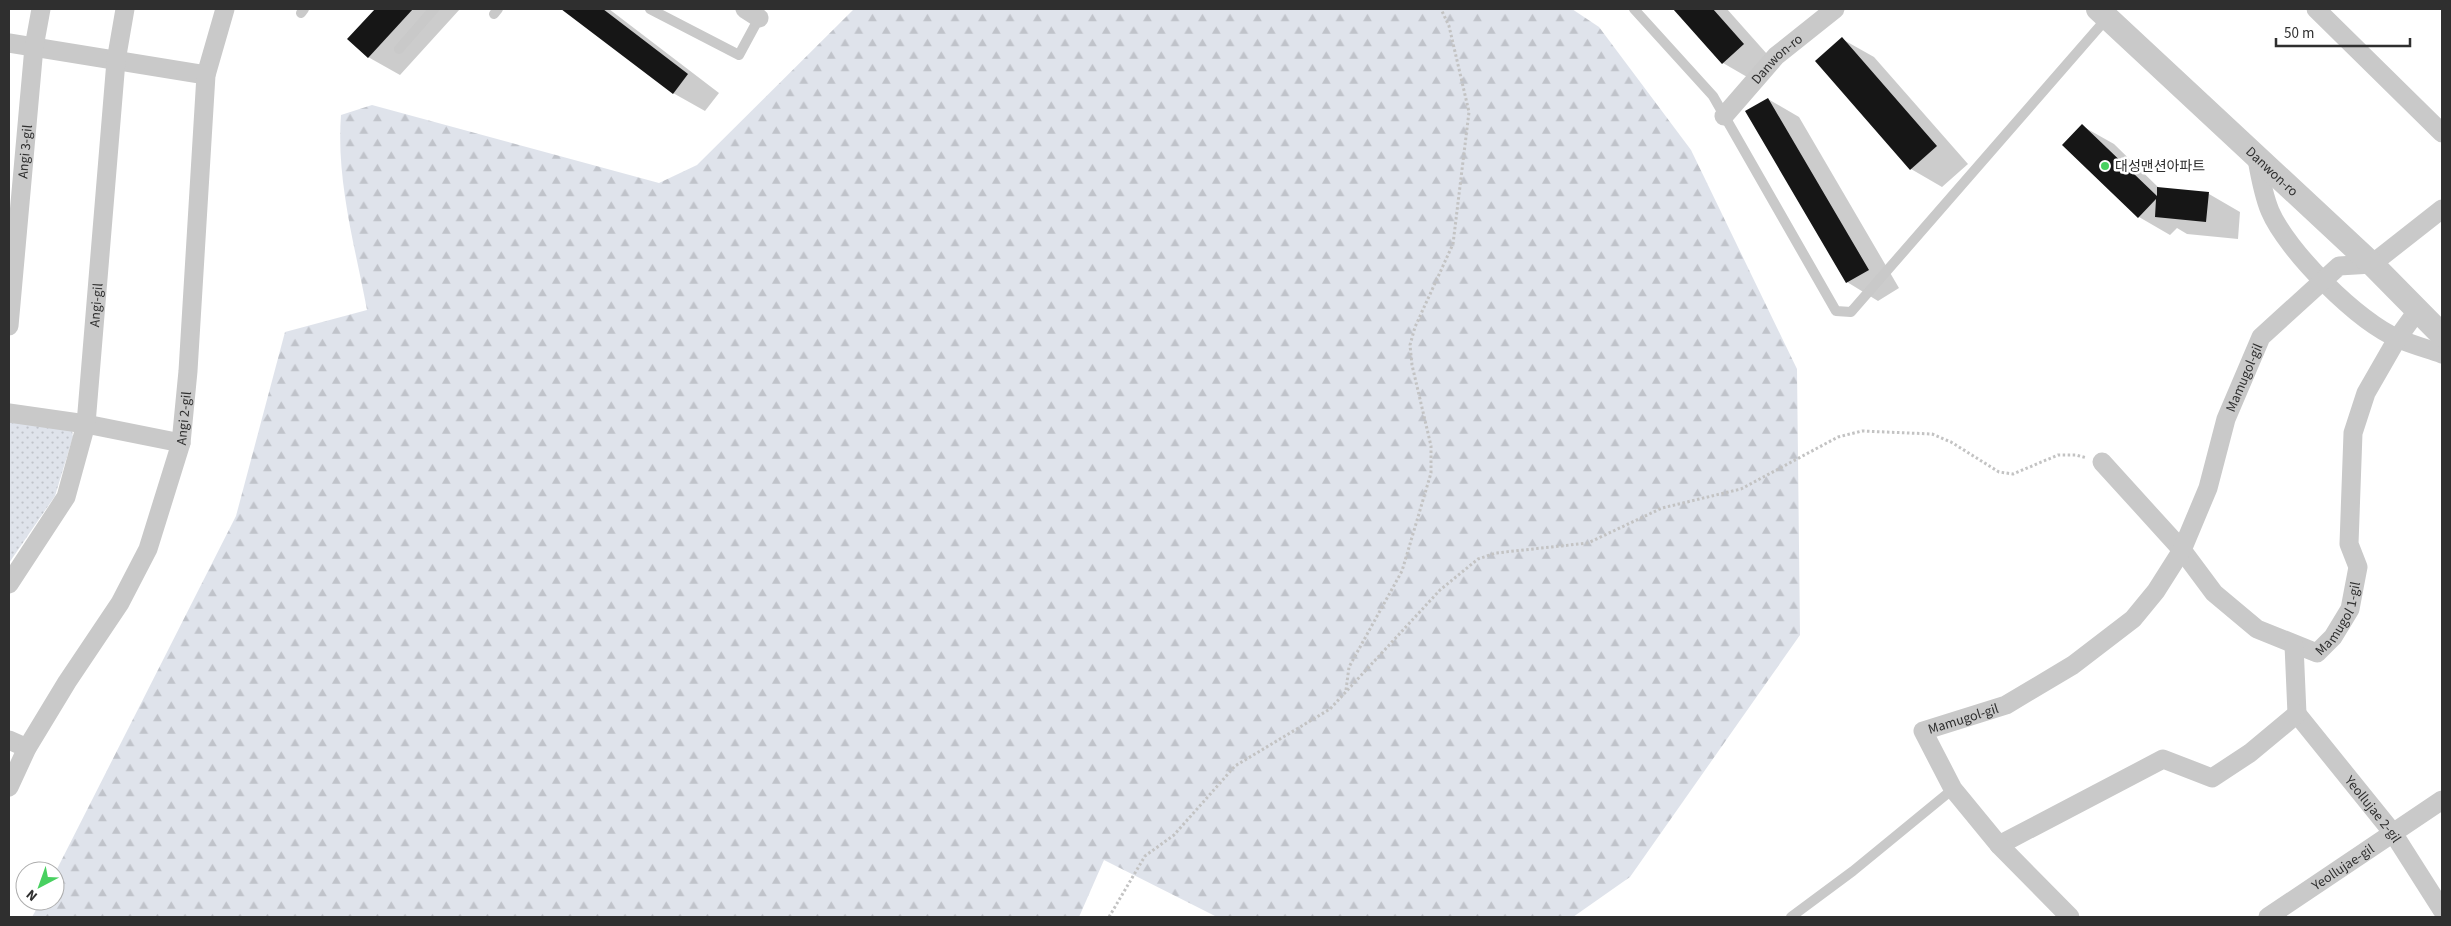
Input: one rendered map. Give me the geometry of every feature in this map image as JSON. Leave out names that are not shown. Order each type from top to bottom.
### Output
[{"type":"street","name":"Angi 3-gil","points":[[9,326],[34,47],[41,9]]},
{"type":"street","name":"Angi-gil","points":[[9,584],[66,497],[86,424],[116,61],[125,9]]},
{"type":"street","name":"Angi 2-gil","points":[[9,787],[27,748],[67,682],[120,603],[148,549],[181,443],[188,371],[206,75],[225,9]]},
{"type":"street","name":"Danwon-ro","points":[[1724,116],[1776,56],[1835,9]]},
{"type":"street","points":[[2316,9],[2442,133]]},
{"type":"street","name":"Danwon-ro","points":[[2103,13],[2372,264],[2442,335]]},
{"type":"street","points":[[9,43],[206,75]]},
{"type":"street","points":[[2257,158],[2260,180],[2270,212],[2293,248],[2322,280],[2371,323],[2397,339],[2442,354]]},
{"type":"street","points":[[2372,264],[2442,209]]},
{"type":"street","name":"Mamugol-gil","points":[[1953,789],[1923,731],[2006,706],[2073,665],[2132,619],[2156,591],[2182,550],[2208,488],[2226,419],[2262,337],[2339,266],[2372,264]]},
{"type":"street","name":"Mamugol 1-gil","points":[[2297,714],[2294,645],[2317,652],[2333,637],[2350,609],[2358,567],[2350,544],[2353,433],[2366,393],[2397,339],[2417,311]]},
{"type":"street","points":[[9,413],[86,424],[181,443]]},
{"type":"street","points":[[2102,462],[2182,550],[2214,593],[2257,629],[2294,645]]},
{"type":"street","points":[[1999,845],[2163,759],[2212,778],[2250,753],[2297,714]]},
{"type":"street","name":"Yeollujae 2-gil","points":[[2297,714],[2393,833],[2442,910]]},
{"type":"street","points":[[9,740],[27,748]]},
{"type":"street","points":[[1953,789],[1999,845],[2070,917]]},
{"type":"street","name":"Yeollujae-gil","points":[[2268,917],[2442,800]]},
{"type":"lane","points":[[400,49],[434,9]]},
{"type":"lane","points":[[650,9],[739,55],[752,14]]},
{"type":"lane","points":[[1634,9],[1712,96],[1836,311],[1851,312],[2103,13]]},
{"type":"lane","points":[[1791,917],[1853,871],[1953,789]]},
{"type":"path","points":[[1346,691],[1349,667],[1402,572],[1431,473],[1431,446],[1412,365],[1410,345],[1415,327],[1453,244],[1470,112],[1448,26],[1441,9]]},
{"type":"path","points":[[1109,917],[1145,856],[1174,835],[1236,766],[1330,709],[1440,590],[1478,559],[1496,553],[1588,542],[1662,508],[1741,489],[1838,437],[1862,431],[1932,434],[1951,442],[1999,472],[2013,474],[2058,454],[2076,455],[2102,462]]},
{"type":"green space","points":[[854,9],[1572,9],[1599,27],[1691,150],[1797,369],[1800,635],[1630,877],[1573,917],[1217,917],[1104,860],[1079,917],[32,917],[35,911],[65,911],[65,861],[61,861],[236,516],[285,332],[367,310],[344,188],[341,164],[341,115],[372,105],[659,183],[697,165]]},
{"type":"green space","points":[[9,421],[72,430],[73,437],[55,496],[9,563]]},
{"type":"building","points":[[375,9],[413,9],[368,58],[347,39]]},
{"type":"building","points":[[561,9],[603,9],[688,74],[673,94]]},
{"type":"building","points":[[1673,9],[1713,9],[1744,44],[1722,64]]},
{"type":"building","points":[[1842,37],[1937,146],[1910,170],[1815,61]]},
{"type":"building","points":[[1768,98],[1869,270],[1846,283],[1745,111]]},
{"type":"building","name":"대성맨션아파트","points":[[2082,124],[2157,196],[2157,187],[2209,192],[2206,222],[2155,217],[2156,199],[2138,218],[2062,145]]},
{"type":"place","name":"대성맨션아파트","points":[[2105,166]]}]
